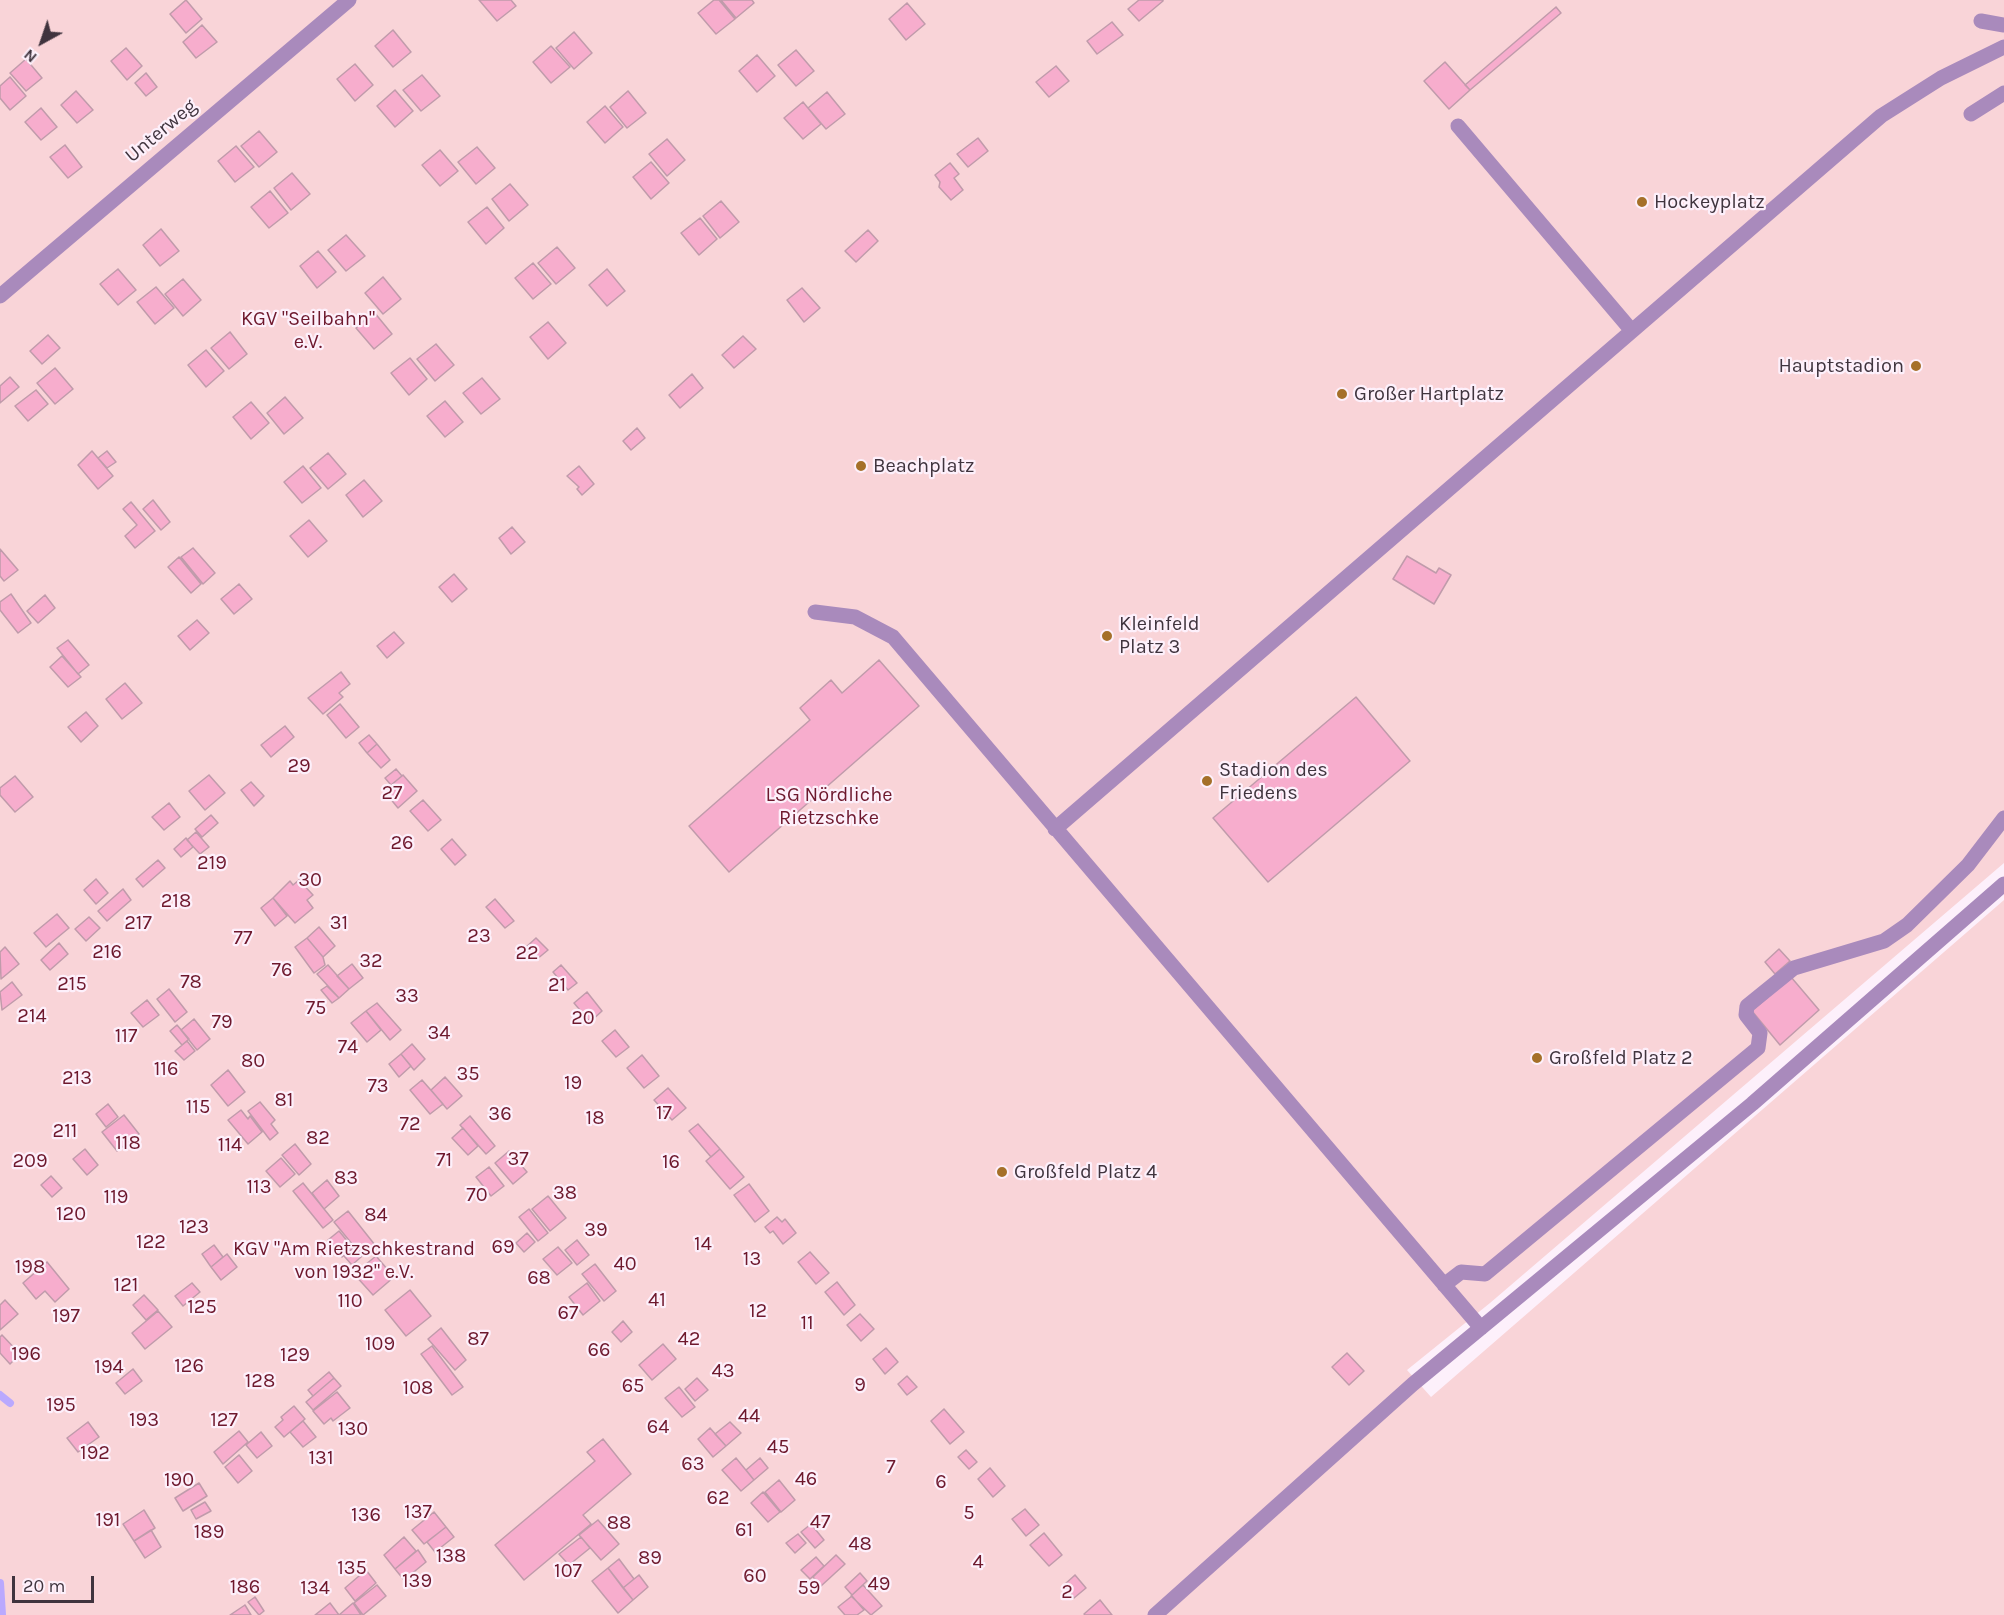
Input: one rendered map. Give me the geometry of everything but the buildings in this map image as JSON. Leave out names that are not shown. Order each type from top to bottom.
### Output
[{"type":"street","name":"Unterweg","points":[[0,296],[349,0]]},
{"type":"street","points":[[1981,21],[2004,25]]},
{"type":"street","points":[[1055,829],[1881,116],[1941,78],[2004,47]]},
{"type":"street","points":[[1971,114],[2004,93]]},
{"type":"street","points":[[1458,126],[1632,331]]},
{"type":"street","points":[[815,612],[855,617],[893,637],[1481,1328]]},
{"type":"street","points":[[1444,1285],[1461,1272],[1485,1274],[1758,1048],[1760,1033],[1746,1015],[1747,1006],[1794,968],[1884,941],[1968,866],[2004,818]]},
{"type":"street","points":[[1159,1606],[1413,1384],[1752,1104],[2004,884]]},
{"type":"green space","name":"LSG Nördliche Rietzschke","points":[[0,0],[2004,0],[2004,863],[1490,1303],[1407,1370],[1431,1397],[2004,900],[2004,1615],[0,1615]]},
{"type":"waterway","points":[[0,1395],[10,1403]]},
{"type":"waterway","points":[[0,1583],[2,1615]]},
{"type":"place","name":"Hockeyplatz","points":[[1642,202]]},
{"type":"place","name":"Hauptstadion","points":[[1916,366]]},
{"type":"place","name":"Großer Hartplatz","points":[[1342,394]]},
{"type":"place","name":"Beachplatz","points":[[861,466]]},
{"type":"place","name":"Kleinfeld Platz 3","points":[[1107,636]]},
{"type":"place","name":"Stadion des Friedens","points":[[1207,781]]},
{"type":"place","name":"Großfeld Platz 2","points":[[1537,1058]]},
{"type":"place","name":"Großfeld Platz 4","points":[[1002,1172]]},
{"type":"park label","name":"KGV \"Seilbahn\" e.V.","points":[[308,330]]},
{"type":"park label","name":"29","points":[[299,766]]},
{"type":"park label","name":"27","points":[[392,793]]},
{"type":"park label","name":"26","points":[[402,843]]},
{"type":"park label","name":"219","points":[[212,863]]},
{"type":"park label","name":"30","points":[[310,880]]},
{"type":"park label","name":"218","points":[[176,901]]},
{"type":"park label","name":"217","points":[[138,923]]},
{"type":"park label","name":"31","points":[[339,923]]},
{"type":"park label","name":"23","points":[[479,936]]},
{"type":"park label","name":"77","points":[[243,938]]},
{"type":"park label","name":"216","points":[[107,952]]},
{"type":"park label","name":"22","points":[[527,953]]},
{"type":"park label","name":"32","points":[[371,961]]},
{"type":"park label","name":"76","points":[[282,970]]},
{"type":"park label","name":"78","points":[[191,982]]},
{"type":"park label","name":"215","points":[[72,984]]},
{"type":"park label","name":"21","points":[[557,985]]},
{"type":"park label","name":"33","points":[[407,996]]},
{"type":"park label","name":"75","points":[[316,1008]]},
{"type":"park label","name":"214","points":[[32,1016]]},
{"type":"park label","name":"20","points":[[583,1018]]},
{"type":"park label","name":"79","points":[[222,1022]]},
{"type":"park label","name":"34","points":[[439,1033]]},
{"type":"park label","name":"117","points":[[126,1036]]},
{"type":"park label","name":"74","points":[[348,1047]]},
{"type":"park label","name":"80","points":[[253,1061]]},
{"type":"park label","name":"116","points":[[166,1069]]},
{"type":"park label","name":"35","points":[[468,1074]]},
{"type":"park label","name":"213","points":[[77,1078]]},
{"type":"park label","name":"19","points":[[573,1083]]},
{"type":"park label","name":"73","points":[[378,1086]]},
{"type":"park label","name":"81","points":[[284,1100]]},
{"type":"park label","name":"115","points":[[198,1107]]},
{"type":"park label","name":"17","points":[[664,1113]]},
{"type":"park label","name":"36","points":[[500,1114]]},
{"type":"park label","name":"18","points":[[595,1118]]},
{"type":"park label","name":"72","points":[[410,1124]]},
{"type":"park label","name":"211","points":[[65,1131]]},
{"type":"park label","name":"82","points":[[318,1138]]},
{"type":"park label","name":"118","points":[[128,1143]]},
{"type":"park label","name":"114","points":[[230,1145]]},
{"type":"park label","name":"37","points":[[518,1159]]},
{"type":"park label","name":"71","points":[[444,1160]]},
{"type":"park label","name":"209","points":[[30,1161]]},
{"type":"park label","name":"16","points":[[671,1162]]},
{"type":"park label","name":"83","points":[[346,1178]]},
{"type":"park label","name":"113","points":[[259,1187]]},
{"type":"park label","name":"38","points":[[565,1193]]},
{"type":"park label","name":"70","points":[[477,1195]]},
{"type":"park label","name":"119","points":[[116,1197]]},
{"type":"park label","name":"120","points":[[71,1214]]},
{"type":"park label","name":"84","points":[[376,1215]]},
{"type":"park label","name":"123","points":[[194,1227]]},
{"type":"park label","name":"39","points":[[596,1230]]},
{"type":"park label","name":"122","points":[[151,1242]]},
{"type":"park label","name":"14","points":[[703,1244]]},
{"type":"park label","name":"69","points":[[503,1247]]},
{"type":"park label","name":"13","points":[[752,1259]]},
{"type":"park label","name":"KGV \"Am Rietzschkestrand von 1932\" e.V.","points":[[354,1260]]},
{"type":"park label","name":"40","points":[[625,1264]]},
{"type":"park label","name":"198","points":[[30,1267]]},
{"type":"park label","name":"68","points":[[539,1278]]},
{"type":"park label","name":"121","points":[[126,1285]]},
{"type":"park label","name":"41","points":[[657,1300]]},
{"type":"park label","name":"110","points":[[350,1301]]},
{"type":"park label","name":"125","points":[[202,1307]]},
{"type":"park label","name":"12","points":[[758,1311]]},
{"type":"park label","name":"67","points":[[568,1313]]},
{"type":"park label","name":"197","points":[[66,1316]]},
{"type":"park label","name":"11","points":[[807,1323]]},
{"type":"park label","name":"87","points":[[478,1339]]},
{"type":"park label","name":"42","points":[[689,1339]]},
{"type":"park label","name":"109","points":[[380,1344]]},
{"type":"park label","name":"66","points":[[599,1350]]},
{"type":"park label","name":"196","points":[[26,1354]]},
{"type":"park label","name":"129","points":[[295,1355]]},
{"type":"park label","name":"126","points":[[189,1366]]},
{"type":"park label","name":"194","points":[[109,1367]]},
{"type":"park label","name":"43","points":[[723,1371]]},
{"type":"park label","name":"128","points":[[260,1381]]},
{"type":"park label","name":"9","points":[[860,1385]]},
{"type":"park label","name":"65","points":[[633,1386]]},
{"type":"park label","name":"108","points":[[418,1388]]},
{"type":"park label","name":"195","points":[[61,1405]]},
{"type":"park label","name":"44","points":[[749,1416]]},
{"type":"park label","name":"193","points":[[144,1420]]},
{"type":"park label","name":"127","points":[[224,1420]]},
{"type":"park label","name":"64","points":[[658,1427]]},
{"type":"park label","name":"130","points":[[353,1429]]},
{"type":"park label","name":"45","points":[[778,1447]]},
{"type":"park label","name":"192","points":[[95,1453]]},
{"type":"park label","name":"131","points":[[321,1458]]},
{"type":"park label","name":"63","points":[[693,1464]]},
{"type":"park label","name":"7","points":[[891,1467]]},
{"type":"park label","name":"46","points":[[806,1479]]},
{"type":"park label","name":"190","points":[[179,1480]]},
{"type":"park label","name":"6","points":[[941,1482]]},
{"type":"park label","name":"62","points":[[718,1498]]},
{"type":"park label","name":"137","points":[[418,1512]]},
{"type":"park label","name":"5","points":[[969,1513]]},
{"type":"park label","name":"136","points":[[366,1515]]},
{"type":"park label","name":"191","points":[[108,1520]]},
{"type":"park label","name":"47","points":[[820,1522]]},
{"type":"park label","name":"88","points":[[619,1523]]},
{"type":"park label","name":"61","points":[[744,1530]]},
{"type":"park label","name":"189","points":[[209,1532]]},
{"type":"park label","name":"48","points":[[860,1544]]},
{"type":"park label","name":"138","points":[[451,1556]]},
{"type":"park label","name":"89","points":[[650,1558]]},
{"type":"park label","name":"4","points":[[978,1562]]},
{"type":"park label","name":"135","points":[[352,1568]]},
{"type":"park label","name":"107","points":[[568,1571]]},
{"type":"park label","name":"60","points":[[755,1576]]},
{"type":"park label","name":"139","points":[[417,1581]]},
{"type":"park label","name":"49","points":[[879,1584]]},
{"type":"park label","name":"186","points":[[245,1587]]},
{"type":"park label","name":"134","points":[[315,1588]]},
{"type":"park label","name":"59","points":[[809,1588]]},
{"type":"park label","name":"2","points":[[1067,1592]]}]
